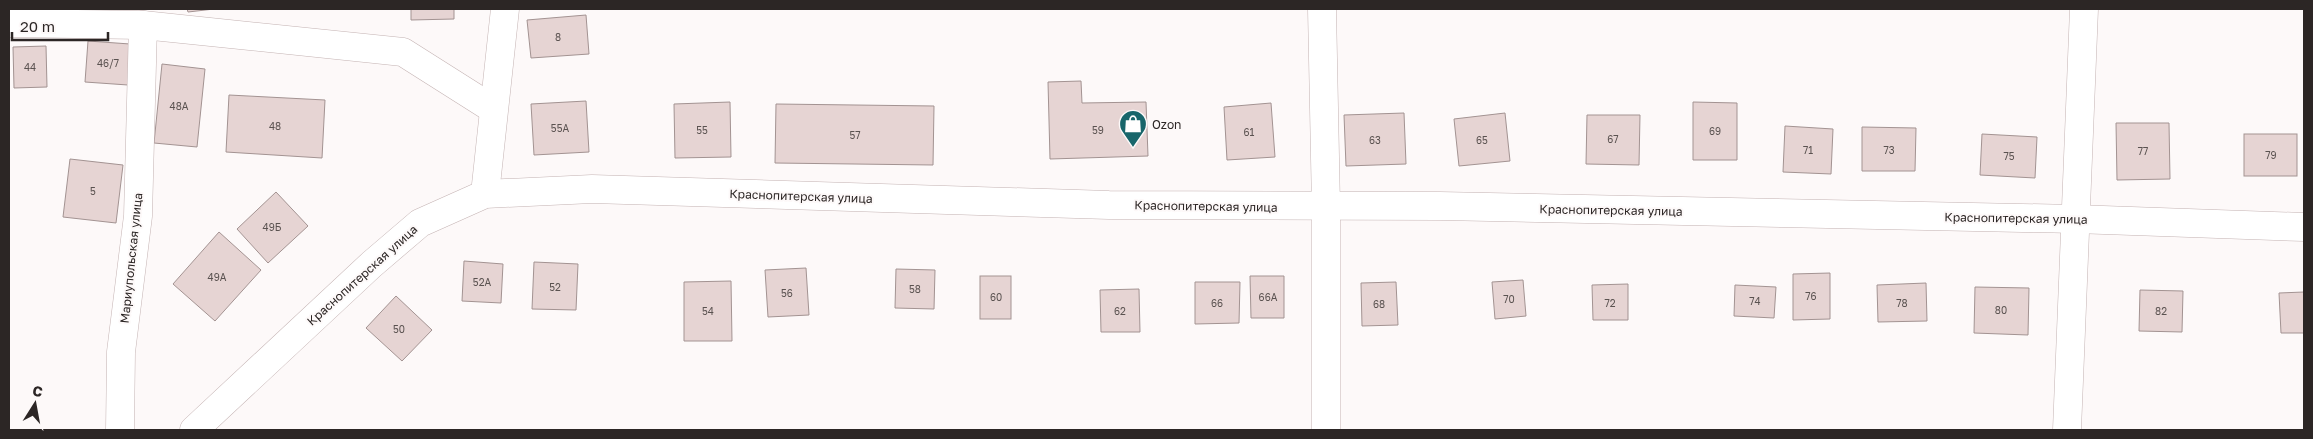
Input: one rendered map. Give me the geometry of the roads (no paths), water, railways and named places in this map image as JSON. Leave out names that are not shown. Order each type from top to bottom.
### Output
[{"type":"main road","points":[[485,194],[492,109],[505,9]]},
{"type":"main road","points":[[1322,9],[1326,207],[1326,430]]},
{"type":"main road","points":[[2068,430],[2084,9]]},
{"type":"main road","points":[[9,22],[143,25],[403,52],[492,109]]},
{"type":"main road","name":"Мариупольская улица","points":[[120,430],[121,352],[138,216],[143,25]]},
{"type":"main road","name":"Краснопитерская улица","points":[[194,430],[372,264],[420,223],[485,194],[592,190],[1109,205],[1450,206],[2075,219],[2304,227]]},
{"type":"place","name":"Ozon","points":[[1133,148]]}]
